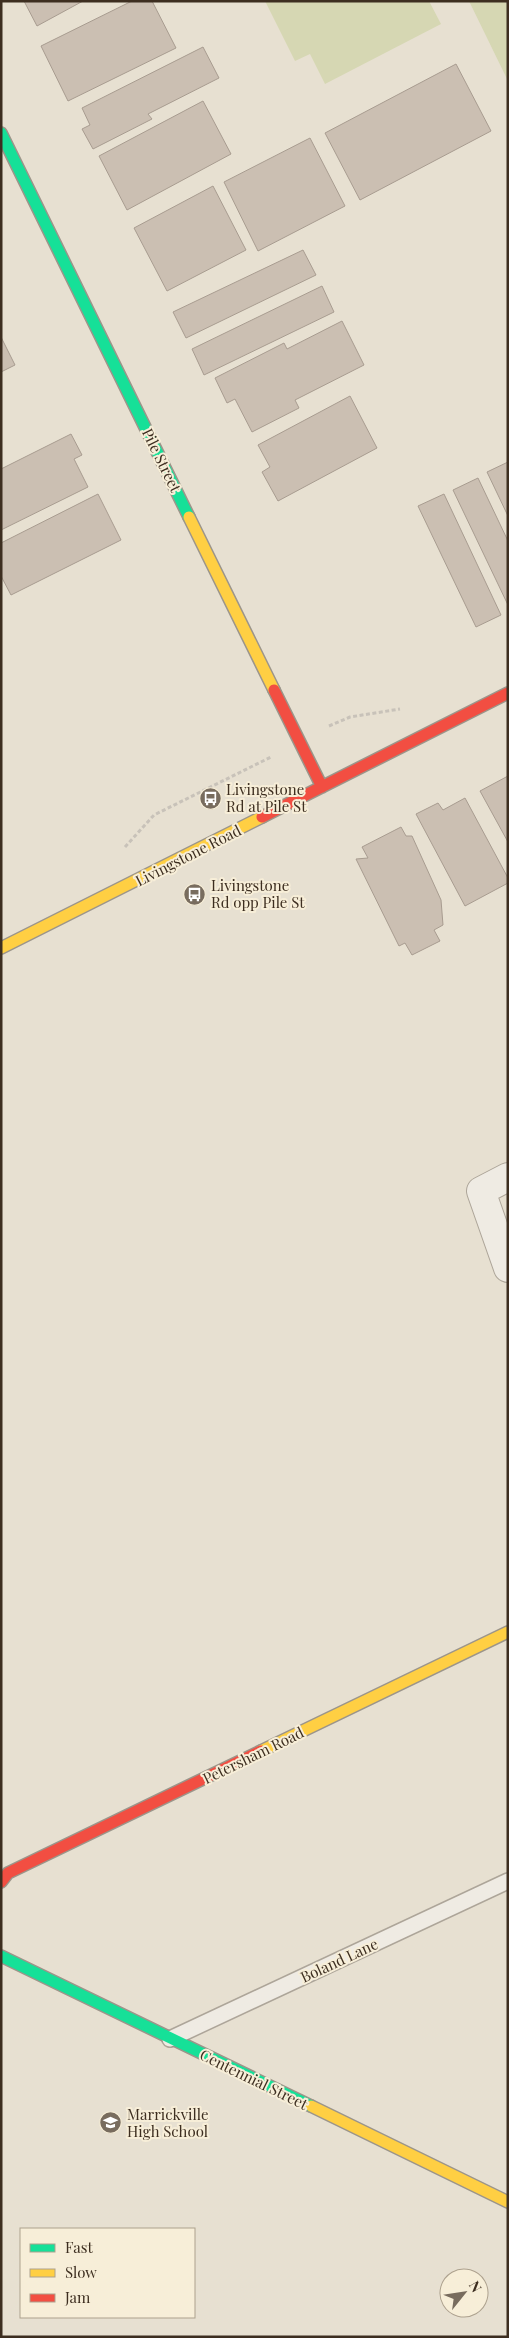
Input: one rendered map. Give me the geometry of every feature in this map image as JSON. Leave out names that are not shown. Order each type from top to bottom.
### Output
[{"type":"street","name":"Pile Street","points":[[1,133],[322,787]]},
{"type":"street","name":"Livingstone Road","points":[[1,948],[508,694]]},
{"type":"street","points":[[508,1178],[481,1191],[508,1268]]},
{"type":"street","name":"Petersham Road","points":[[1,1882],[8,1872],[508,1632]]},
{"type":"street","name":"Centennial Street","points":[[1,1956],[508,2202]]},
{"type":"lane","name":"Boland Lane","points":[[170,2039],[508,1881]]},
{"type":"path","points":[[325,729],[350,717]]},
{"type":"path","points":[[154,815],[278,753]]},
{"type":"green space","points":[[265,1],[429,1],[441,24],[325,84],[310,54],[295,61]]},
{"type":"green space","points":[[469,1],[508,1],[508,81]]},
{"type":"building","points":[[24,1],[83,1],[37,26]]},
{"type":"building","points":[[132,1],[152,1],[176,48],[68,101],[41,46]]},
{"type":"building","points":[[203,47],[219,78],[148,114],[152,119],[93,149],[82,129],[90,125],[82,108]]},
{"type":"building","points":[[456,64],[491,131],[360,200],[325,133]]},
{"type":"building","points":[[203,101],[231,154],[127,210],[99,156]]},
{"type":"building","points":[[310,138],[345,206],[258,251],[224,182]]},
{"type":"building","points":[[213,186],[246,250],[167,291],[134,228]]},
{"type":"building","points":[[303,250],[316,275],[186,338],[173,312]]},
{"type":"building","points":[[322,286],[334,312],[204,375],[192,349]]},
{"type":"building","points":[[342,321],[364,365],[295,400],[299,408],[252,432],[235,399],[227,403],[215,378],[284,343],[287,349]]},
{"type":"building","points":[[1,337],[15,365],[1,372]]},
{"type":"building","points":[[350,396],[377,448],[278,501],[262,472],[270,467],[258,445]]},
{"type":"building","points":[[71,434],[82,455],[74,459],[88,487],[1,530],[1,469]]},
{"type":"building","points":[[508,462],[508,516],[487,472]]},
{"type":"building","points":[[478,478],[508,541],[508,605],[453,490]]},
{"type":"building","points":[[98,494],[121,540],[11,595],[1,576],[1,543]]},
{"type":"building","points":[[444,494],[501,615],[476,627],[418,506]]},
{"type":"building","points":[[508,776],[508,842],[480,791]]},
{"type":"building","points":[[465,798],[508,878],[508,883],[465,906],[416,814],[438,803],[443,810]]},
{"type":"building","points":[[401,827],[406,836],[412,836],[441,900],[443,925],[434,930],[440,941],[412,955],[405,943],[399,946],[356,859],[368,858],[362,847]]},
{"type":"traffic: fast","points":[[1,133],[189,517]]},
{"type":"traffic: fast","points":[[1,1956],[311,2106]]},
{"type":"traffic: slow","points":[[189,517],[274,690]]},
{"type":"traffic: slow","points":[[1,948],[262,817]]},
{"type":"traffic: slow","points":[[261,1751],[508,1632]]},
{"type":"traffic: slow","points":[[311,2106],[508,2202]]},
{"type":"traffic: jam","points":[[274,690],[322,787]]},
{"type":"traffic: jam","points":[[262,817],[508,693]]},
{"type":"traffic: jam","points":[[1,1882],[8,1873],[261,1751]]},
{"type":"place","name":"Livingstone Rd at Pile St","points":[[210,798]]},
{"type":"place","name":"Livingstone Rd opp Pile St","points":[[195,894]]},
{"type":"place","name":"Marrickville High School","points":[[111,2123]]}]
